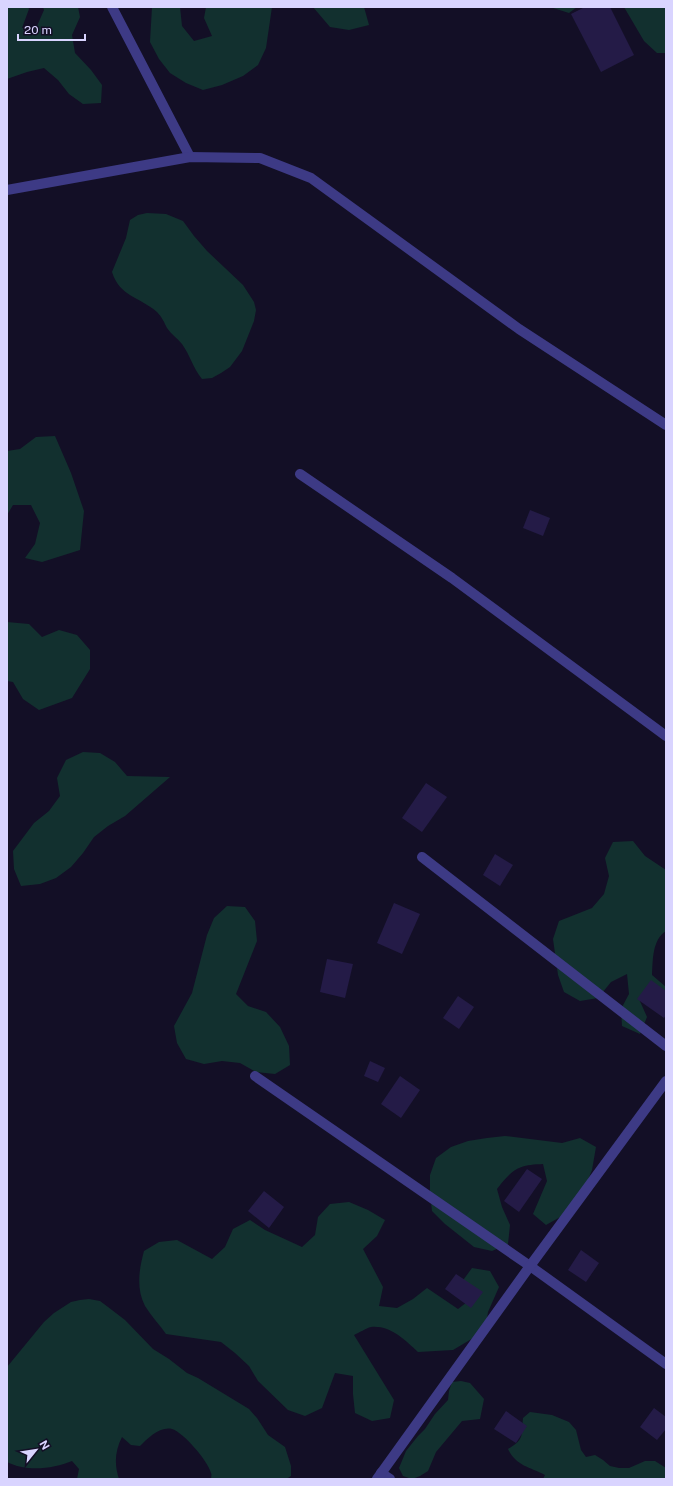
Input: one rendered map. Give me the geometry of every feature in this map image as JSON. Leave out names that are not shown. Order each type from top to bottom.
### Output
[{"type":"street","points":[[112,7],[190,157]]},
{"type":"street","points":[[7,190],[190,157],[260,158],[311,178],[519,329],[666,425]]},
{"type":"street","points":[[300,474],[452,578],[666,736]]},
{"type":"street","points":[[422,857],[666,1046]]},
{"type":"street","points":[[255,1076],[530,1266],[666,1364]]},
{"type":"street","points":[[383,1477],[530,1266],[666,1081]]},
{"type":"green space","points":[[7,7],[28,7],[29,9],[22,28],[37,26],[44,10],[43,7],[78,7],[80,17],[72,35],[75,53],[91,70],[102,85],[101,103],[83,104],[69,94],[58,80],[44,68],[7,79]]},
{"type":"green space","points":[[152,7],[180,7],[182,26],[194,41],[212,36],[204,18],[206,7],[272,7],[266,48],[258,65],[243,76],[222,85],[203,90],[186,83],[170,73],[159,59],[150,42]]},
{"type":"green space","points":[[313,7],[364,7],[369,25],[349,30],[330,27]]},
{"type":"green space","points":[[550,7],[577,7],[569,13]]},
{"type":"green space","points":[[624,7],[666,7],[666,53],[657,53],[644,41]]},
{"type":"green space","points":[[147,213],[166,214],[183,221],[207,251],[243,285],[254,302],[256,310],[254,321],[242,351],[230,367],[212,378],[202,379],[182,344],[167,328],[159,314],[151,307],[125,292],[120,287],[112,272],[126,238],[130,220],[138,215]]},
{"type":"green space","points":[[55,436],[71,473],[84,511],[80,550],[42,562],[25,558],[35,544],[40,523],[31,505],[13,505],[7,515],[7,451],[20,449],[36,437]]},
{"type":"green space","points":[[7,622],[29,624],[42,637],[59,630],[77,635],[90,650],[90,669],[72,698],[39,710],[23,699],[13,682],[7,681]]},
{"type":"green space","points":[[83,752],[100,753],[115,762],[127,776],[170,777],[125,816],[108,826],[94,837],[71,867],[56,878],[40,884],[21,886],[14,869],[13,851],[34,823],[49,811],[60,796],[57,778],[66,760]]},
{"type":"green space","points":[[633,841],[645,856],[666,870],[666,931],[658,940],[654,951],[652,975],[666,987],[666,992],[639,999],[647,1017],[640,1034],[622,1026],[621,1009],[629,994],[627,974],[611,982],[598,998],[580,1001],[564,992],[558,975],[553,939],[559,921],[592,908],[604,894],[609,876],[605,858],[613,842]]},
{"type":"green space","points":[[227,906],[245,907],[255,921],[257,941],[236,994],[248,1006],[266,1012],[280,1027],[289,1046],[290,1065],[275,1074],[256,1072],[240,1063],[222,1061],[204,1064],[186,1059],[177,1043],[174,1026],[192,993],[207,935],[214,918]]},
{"type":"green space","points":[[505,1136],[562,1143],[580,1138],[596,1147],[592,1170],[585,1187],[562,1216],[546,1225],[533,1214],[547,1181],[543,1164],[521,1167],[516,1169],[507,1177],[497,1189],[502,1207],[510,1225],[508,1244],[492,1251],[474,1247],[445,1224],[432,1211],[430,1175],[436,1158],[451,1147],[468,1141]]},
{"type":"green space","points":[[349,1202],[368,1210],[385,1220],[377,1236],[363,1249],[383,1287],[379,1306],[397,1308],[413,1299],[427,1288],[458,1309],[471,1299],[461,1283],[472,1268],[490,1271],[499,1287],[488,1312],[485,1331],[453,1350],[418,1352],[397,1334],[385,1328],[371,1327],[354,1335],[394,1400],[390,1418],[372,1421],[355,1413],[353,1376],[335,1373],[322,1408],[305,1416],[288,1410],[258,1381],[249,1366],[221,1342],[166,1334],[145,1306],[139,1286],[142,1258],[144,1251],[159,1242],[177,1240],[212,1259],[225,1247],[233,1229],[250,1220],[265,1230],[302,1247],[315,1235],[318,1217],[330,1204]]},
{"type":"green space","points":[[89,1299],[100,1301],[108,1307],[125,1320],[153,1349],[187,1373],[249,1409],[268,1435],[285,1447],[291,1466],[291,1476],[286,1479],[211,1479],[209,1468],[205,1461],[182,1435],[172,1429],[163,1429],[158,1431],[140,1446],[131,1445],[122,1437],[116,1458],[116,1468],[119,1479],[77,1479],[79,1469],[72,1461],[56,1466],[40,1468],[22,1467],[7,1462],[7,1367],[44,1322],[54,1313],[71,1302]]},
{"type":"green space","points":[[461,1381],[470,1383],[484,1399],[480,1419],[462,1421],[436,1452],[428,1471],[412,1479],[403,1476],[399,1468],[406,1451],[448,1400],[452,1382]]},
{"type":"green space","points":[[530,1412],[552,1415],[569,1422],[576,1430],[581,1450],[586,1457],[595,1455],[610,1466],[619,1468],[629,1468],[645,1461],[655,1461],[666,1468],[666,1479],[543,1479],[545,1475],[519,1463],[511,1455],[508,1449],[520,1440],[523,1418]]},
{"type":"building","points":[[585,7],[610,7],[634,55],[601,72],[571,14]]},
{"type":"building","points":[[530,510],[550,518],[543,536],[523,528]]},
{"type":"building","points":[[426,783],[447,797],[422,832],[402,818]]},
{"type":"building","points":[[495,854],[513,865],[500,886],[483,875]]},
{"type":"building","points":[[394,903],[420,914],[402,954],[377,943]]},
{"type":"building","points":[[327,959],[353,964],[345,998],[320,992]]},
{"type":"building","points":[[651,980],[666,991],[666,1015],[664,1018],[637,999]]},
{"type":"building","points":[[458,996],[474,1007],[459,1029],[443,1018]]},
{"type":"building","points":[[370,1061],[385,1068],[378,1082],[364,1076]]},
{"type":"building","points":[[400,1076],[420,1090],[401,1118],[381,1104]]},
{"type":"building","points":[[527,1169],[542,1179],[519,1212],[504,1201]]},
{"type":"building","points":[[264,1191],[284,1207],[269,1228],[248,1211]]},
{"type":"building","points":[[581,1250],[599,1263],[586,1282],[568,1270]]},
{"type":"building","points":[[456,1274],[483,1292],[471,1308],[445,1289]]},
{"type":"building","points":[[654,1408],[666,1417],[666,1429],[657,1440],[640,1427]]},
{"type":"building","points":[[506,1411],[527,1426],[516,1443],[494,1429]]}]
